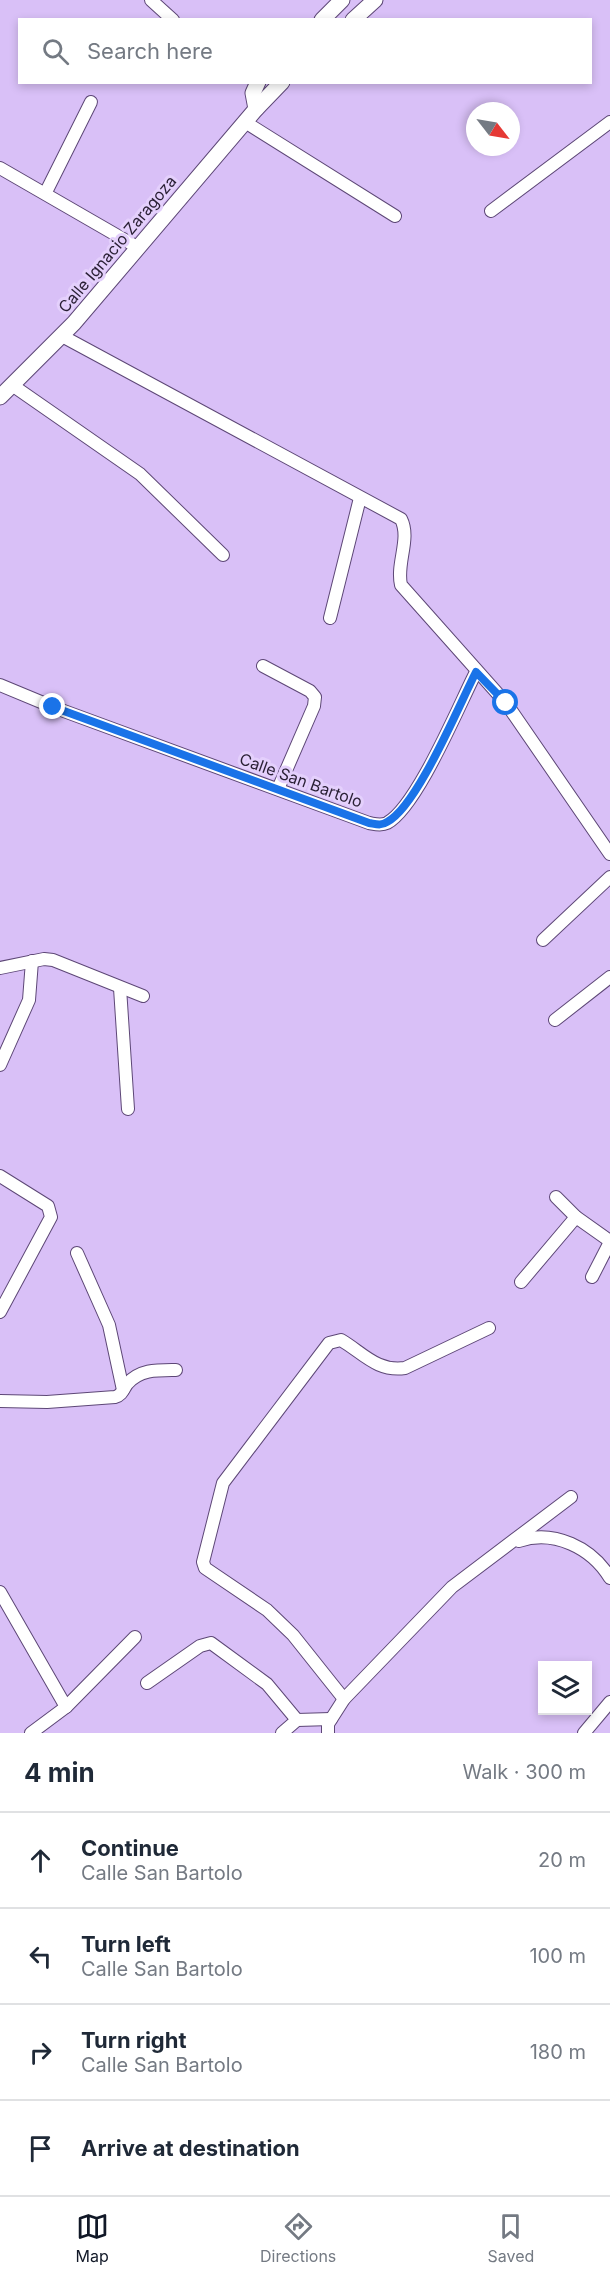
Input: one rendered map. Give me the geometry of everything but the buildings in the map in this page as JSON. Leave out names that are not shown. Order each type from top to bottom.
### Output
[{"type":"street","points":[[151,0],[167,17]]},
{"type":"street","points":[[324,18],[342,0]]},
{"type":"street","points":[[355,18],[375,0]]},
{"type":"street","points":[[256,109],[253,93],[257,84]]},
{"type":"street","name":"Calle Ignacio Zaragoza","points":[[0,397],[62,336],[278,86]]},
{"type":"street","points":[[46,192],[91,102]]},
{"type":"street","points":[[245,122],[395,216]]},
{"type":"street","points":[[491,211],[610,122]]},
{"type":"street","points":[[0,168],[46,192],[137,248]]},
{"type":"street","points":[[62,336],[401,519],[405,532],[399,569],[401,585],[476,672],[506,703],[527,730],[610,854]]},
{"type":"street","points":[[12,385],[140,474],[223,555]]},
{"type":"street","points":[[330,618],[360,498]]},
{"type":"street","points":[[263,666],[315,697],[314,706],[278,789]]},
{"type":"street","name":"Calle San Bartolo","points":[[0,685],[64,711],[369,823],[381,825],[388,822],[406,804],[420,782],[476,672]]},
{"type":"street","points":[[543,940],[610,877]]},
{"type":"street","points":[[0,968],[32,961],[53,960],[143,996]]},
{"type":"street","points":[[0,1065],[29,1000],[32,961]]},
{"type":"street","points":[[555,1020],[610,977]]},
{"type":"street","points":[[120,988],[128,1109]]},
{"type":"street","points":[[0,1176],[51,1210],[50,1223],[0,1312]]},
{"type":"street","points":[[556,1197],[576,1217],[610,1241],[592,1277]]},
{"type":"street","points":[[521,1282],[576,1217]]},
{"type":"street","points":[[77,1253],[109,1325],[123,1390]]},
{"type":"street","points":[[344,1699],[293,1635],[267,1610],[205,1568],[203,1562],[223,1483],[329,1342],[341,1340],[376,1365],[394,1369],[405,1368],[489,1328]]},
{"type":"street","points":[[0,1401],[47,1402],[115,1397],[136,1376],[145,1372],[176,1370]]},
{"type":"street","points":[[328,1733],[331,1719],[344,1699],[452,1587],[571,1497]]},
{"type":"street","points":[[506,1546],[534,1536],[558,1539],[584,1550],[602,1565],[610,1578]]},
{"type":"street","points":[[0,1592],[66,1707]]},
{"type":"street","points":[[31,1733],[66,1707],[135,1637]]},
{"type":"street","points":[[147,1683],[200,1646],[211,1643],[267,1684],[297,1720]]},
{"type":"street","points":[[584,1733],[610,1702]]},
{"type":"street","points":[[282,1733],[297,1720],[331,1719]]},
{"type":"route","points":[[53,707],[369,823],[381,825],[394,817],[406,804],[434,756],[476,672],[506,703]]}]
